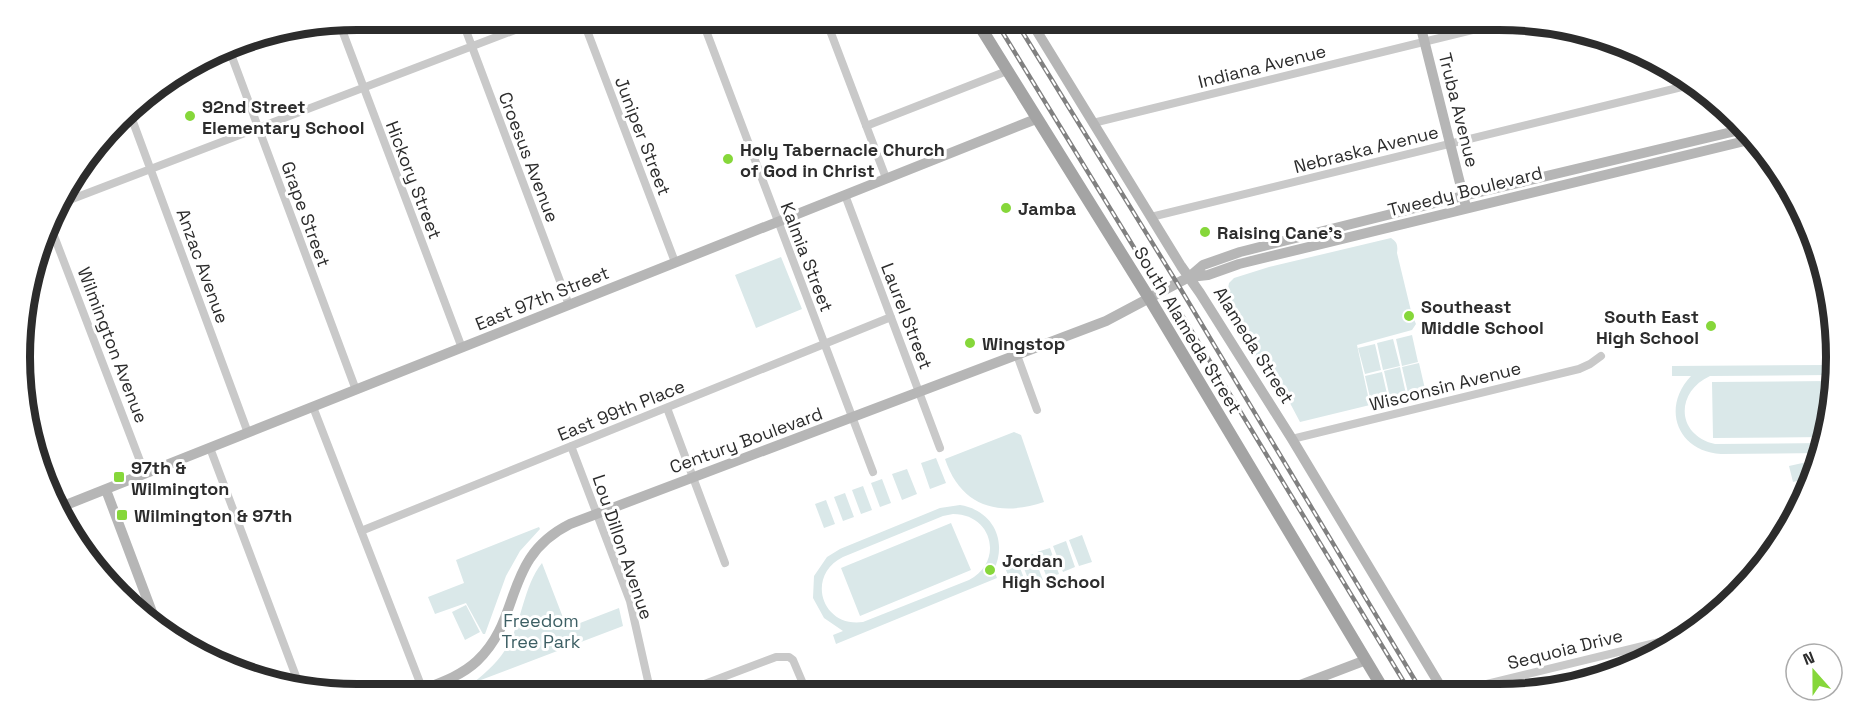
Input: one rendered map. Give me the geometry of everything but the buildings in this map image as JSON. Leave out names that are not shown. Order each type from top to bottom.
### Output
[{"type":"main road","name":"South Alameda Street","points":[[982,30],[1036,119],[1152,296],[1366,660]]},
{"type":"main road","points":[[1366,660],[1380,684]]},
{"type":"street","name":"Croesus Avenue","points":[[466,30],[569,305]]},
{"type":"street","points":[[70,200],[515,30]]},
{"type":"street","name":"Juniper Street","points":[[587,30],[675,262]]},
{"type":"street","name":"Kalmia Street","points":[[706,30],[873,472]]},
{"type":"street","points":[[830,30],[886,178]]},
{"type":"street","name":"Alameda Street","points":[[1036,30],[1292,439],[1439,684]]},
{"type":"street","name":"Truba Avenue","points":[[1422,30],[1466,208]]},
{"type":"street","name":"Indiana Avenue","points":[[1093,123],[1471,30]]},
{"type":"street","name":"Hickory Street","points":[[342,31],[462,348]]},
{"type":"street","name":"Grape Street","points":[[231,56],[356,390]]},
{"type":"street","points":[[866,126],[1007,70]]},
{"type":"street","name":"Nebraska Avenue","points":[[1151,217],[1683,87]]},
{"type":"street","name":"East 97th Street","points":[[66,505],[1036,119]]},
{"type":"street","name":"Anzac Avenue","points":[[132,120],[248,433]]},
{"type":"street","name":"Tweedy Boulevard","points":[[1152,296],[1189,277],[1203,265],[1236,254],[1463,196],[1735,131]]},
{"type":"street","name":"Tweedy Boulevard","points":[[1189,277],[1208,275],[1239,264],[1745,141]]},
{"type":"street","name":"Laurel Street","points":[[845,195],[940,448]]},
{"type":"street","name":"Wilmington Avenue","points":[[54,235],[145,474]]},
{"type":"street","name":"Century Boulevard","points":[[439,684],[461,673],[478,660],[503,624],[527,560],[558,530],[596,513],[920,393],[1106,321],[1152,296]]},
{"type":"street","name":"East 99th Place","points":[[361,531],[891,317]]},
{"type":"street","points":[[1017,355],[1037,410]]},
{"type":"street","name":"Wisconsin Avenue","points":[[1292,439],[1579,369],[1601,356]]},
{"type":"street","points":[[313,407],[420,684]]},
{"type":"street","points":[[667,408],[725,562]]},
{"type":"street","name":"Lou Dillon Avenue","points":[[571,446],[630,601],[649,684]]},
{"type":"street","points":[[210,448],[297,679]]},
{"type":"street","points":[[106,490],[152,611]]},
{"type":"street","name":"Sequoia Drive","points":[[1487,684],[1658,642]]},
{"type":"street","points":[[704,684],[776,657],[789,657],[795,664],[803,684]]},
{"type":"street","points":[[1303,684],[1366,660]]},
{"type":"green space","points":[[1391,238],[1397,244],[1397,253],[1416,324],[1412,330],[1357,345],[1370,405],[1300,422],[1273,371],[1264,369],[1258,361],[1227,294],[1229,283],[1234,278],[1269,267]]},
{"type":"green space","points":[[781,257],[802,309],[756,328],[735,275]]},
{"type":"green space","points":[[1412,335],[1418,362],[1402,366],[1396,339]]},
{"type":"green space","points":[[1393,339],[1400,366],[1383,370],[1377,343]]},
{"type":"green space","points":[[1375,344],[1381,370],[1365,374],[1358,348]]},
{"type":"green space","points":[[1419,363],[1425,389],[1408,393],[1402,367]]},
{"type":"green space","points":[[1826,365],[1825,375],[1710,376],[1699,383],[1686,402],[1687,423],[1702,439],[1715,444],[1815,443],[1812,453],[1721,454],[1706,451],[1694,445],[1684,436],[1678,426],[1676,414],[1677,401],[1682,388],[1691,376],[1672,376],[1672,366]]},
{"type":"green space","points":[[1400,367],[1406,394],[1390,398],[1384,371]]},
{"type":"green space","points":[[1382,372],[1388,398],[1371,402],[1365,376]]},
{"type":"green space","points":[[1825,381],[1816,437],[1713,438],[1712,382]]},
{"type":"green space","points":[[1014,432],[1021,435],[1044,502],[1012,508],[997,508],[971,498],[952,475],[945,459]]},
{"type":"green space","points":[[936,458],[946,483],[930,489],[921,463]]},
{"type":"green space","points":[[1809,462],[1802,480],[1793,482],[1789,466]]},
{"type":"green space","points":[[907,469],[917,494],[902,500],[892,474]]},
{"type":"green space","points":[[882,479],[891,503],[880,507],[871,483]]},
{"type":"green space","points":[[863,486],[872,510],[861,514],[852,490]]},
{"type":"green space","points":[[845,493],[854,517],[843,521],[834,497]]},
{"type":"green space","points":[[826,500],[835,524],[824,528],[815,504]]},
{"type":"green space","points":[[960,505],[981,513],[989,520],[998,538],[998,559],[994,570],[997,578],[836,644],[833,635],[843,631],[824,618],[813,598],[814,576],[827,557],[840,549],[940,508]],"holes":[[[953,514],[967,516],[985,530],[990,551],[987,562],[980,572],[969,580],[863,622],[849,622],[837,617],[829,609],[823,599],[822,587],[824,576],[831,565],[843,557],[943,516]]]},
{"type":"green space","points":[[951,523],[971,570],[860,616],[841,568]]},
{"type":"green space","points":[[539,527],[540,529],[520,551],[506,576],[485,634],[466,603],[435,614],[428,597],[464,583],[456,560]]},
{"type":"green space","points":[[1082,535],[1092,562],[1079,566],[1069,540]]},
{"type":"green space","points":[[1066,541],[1075,567],[1063,572],[1053,546]]},
{"type":"green space","points":[[1050,548],[1059,574],[1047,578],[1037,552]]},
{"type":"green space","points":[[1033,554],[1043,580],[1030,584],[1020,558]]},
{"type":"green space","points":[[1017,560],[1027,586],[1014,591],[1004,565]]},
{"type":"green space","name":"Freedom Tree Park","points":[[542,563],[567,628],[619,608],[623,626],[473,683],[493,666],[508,645],[531,582]]},
{"type":"green space","points":[[466,605],[480,632],[465,640],[452,612]]},
{"type":"railway","points":[[1001,30],[1152,277]]},
{"type":"railway","points":[[1021,30],[1177,283],[1417,684]]},
{"type":"railway","points":[[1174,302],[1405,684]]},
{"type":"place","name":"92nd Street Elementary School","points":[[190,116]]},
{"type":"place","name":"Holy Tabernacle Church of God in Christ","points":[[728,159]]},
{"type":"place","name":"Jamba","points":[[1006,208]]},
{"type":"place","name":"Raising Cane's","points":[[1205,232]]},
{"type":"place","name":"Southeast Middle School","points":[[1409,316]]},
{"type":"place","name":"South East High School","points":[[1711,326]]},
{"type":"place","name":"Wingstop","points":[[970,343]]},
{"type":"place","name":"97th & Wilmington","points":[[119,477]]},
{"type":"place","name":"Wilmington & 97th","points":[[122,515]]},
{"type":"place","name":"Jordan High School","points":[[990,570]]}]
